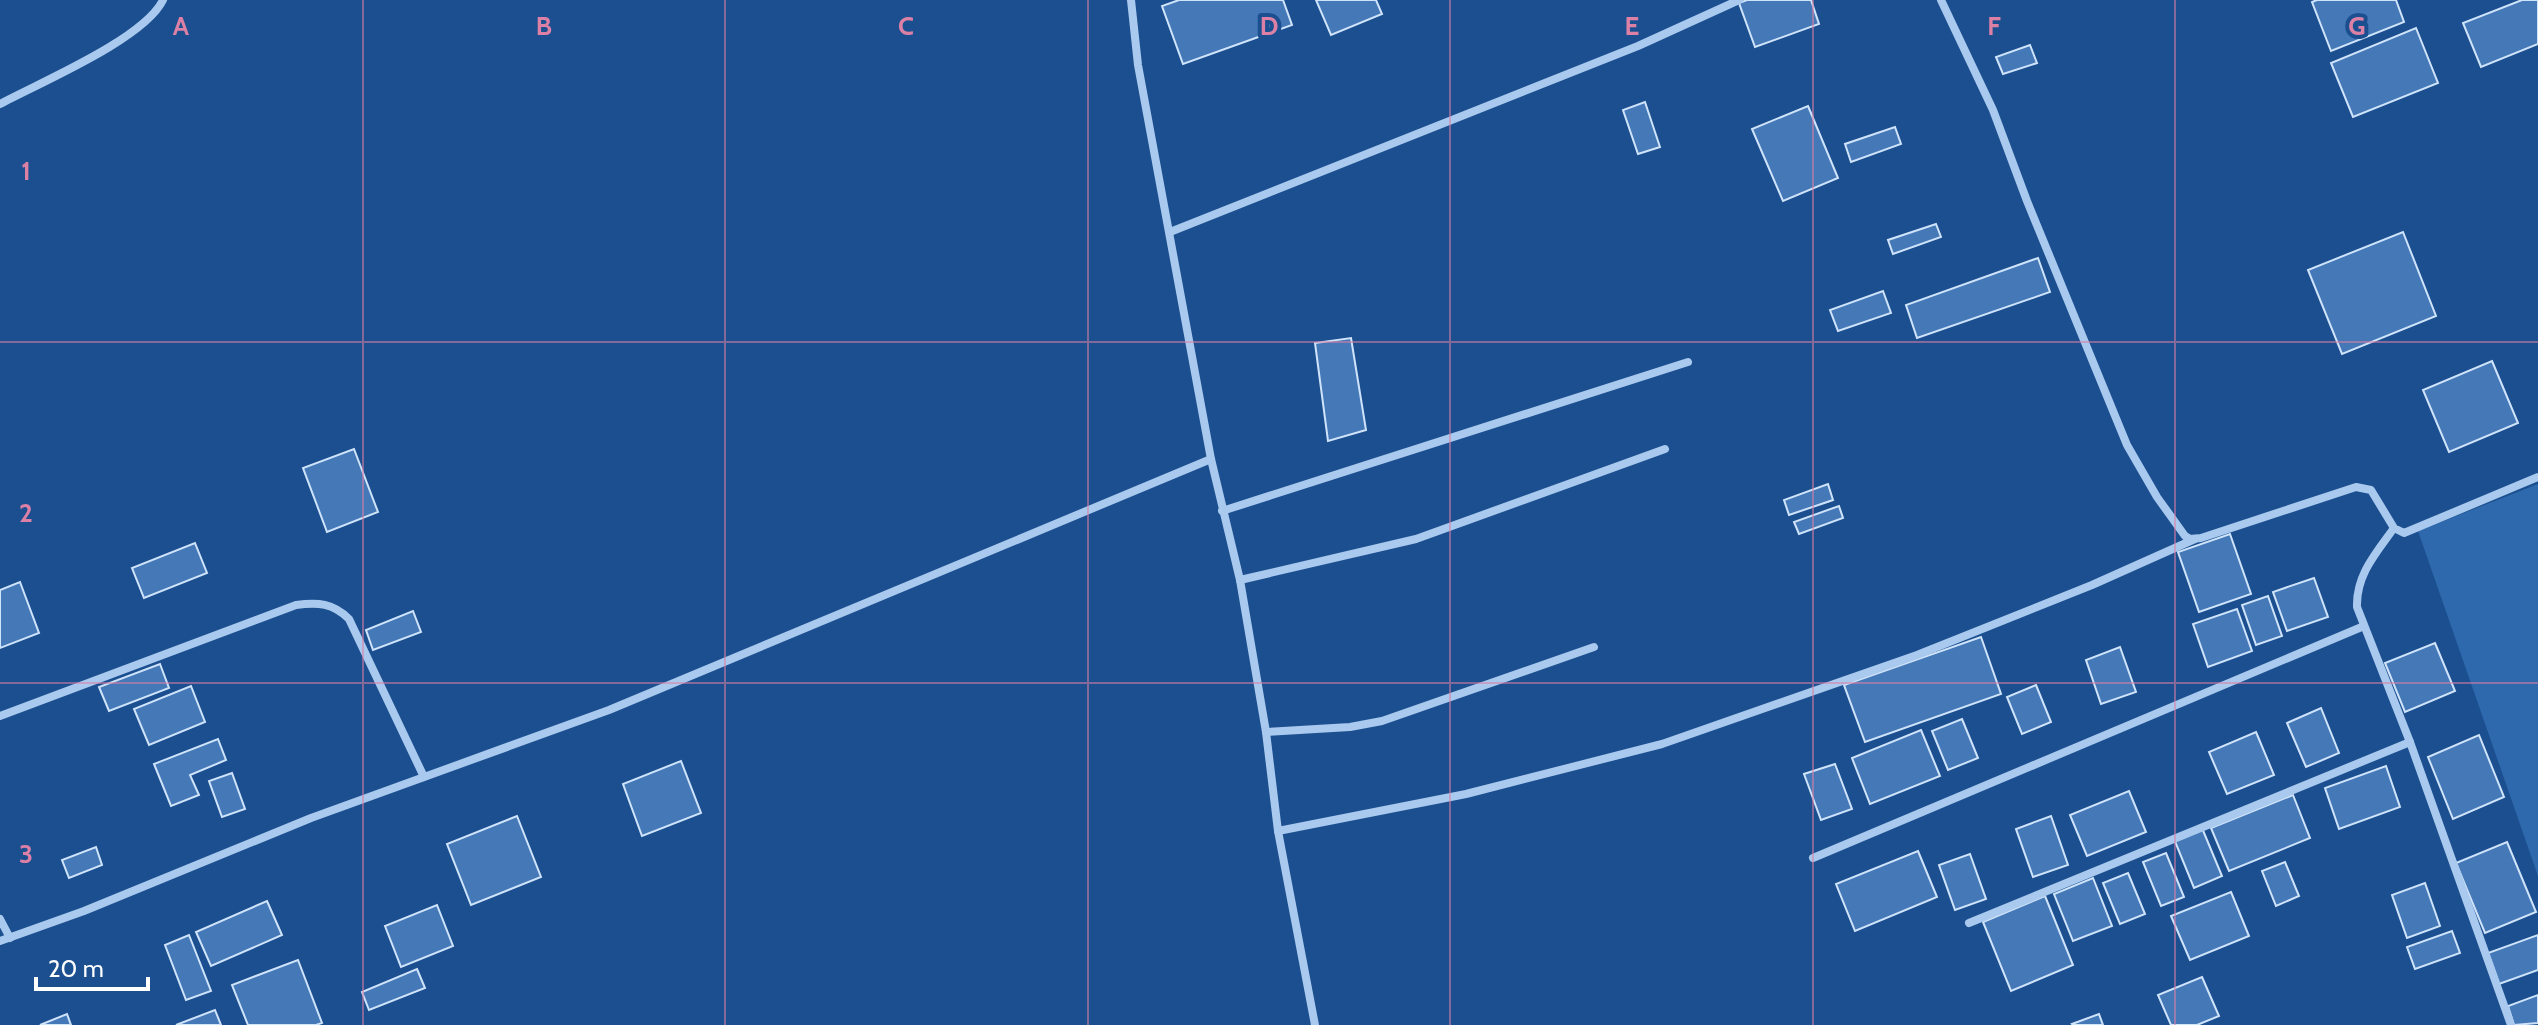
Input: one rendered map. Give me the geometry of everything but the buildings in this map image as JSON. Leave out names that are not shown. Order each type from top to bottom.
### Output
[{"type":"street","points":[[0,104],[133,34],[159,10],[163,0]]},
{"type":"street","points":[[1131,0],[1138,65],[1211,459],[1240,580],[1266,732],[1278,831],[1315,1025]]},
{"type":"street","points":[[1170,232],[1638,46],[1739,0]]},
{"type":"street","points":[[1941,0],[1993,110],[2127,445],[2157,497],[2185,536],[2196,539]]},
{"type":"street","points":[[1222,511],[1688,362]]},
{"type":"street","points":[[1240,580],[1416,539],[1665,449]]},
{"type":"street","points":[[0,941],[84,911],[287,827],[498,753],[609,710],[1211,459]]},
{"type":"street","points":[[1278,831],[1466,794],[1662,744],[1917,655],[2092,585],[2196,539],[2356,487],[2371,490],[2399,532],[2538,477]]},
{"type":"street","points":[[2394,528],[2368,564],[2357,592],[2357,607],[2410,742],[2511,1025]]},
{"type":"street","points":[[0,716],[296,605],[329,604],[349,619],[424,777]]},
{"type":"street","points":[[1813,858],[2364,626]]},
{"type":"street","points":[[1266,732],[1350,727],[1382,721],[1594,647]]},
{"type":"street","points":[[1969,923],[2410,742]]},
{"type":"street","points":[[0,919],[10,938]]},
{"type":"shaded area","points":[[2538,484],[2538,876],[2418,531]]}]
